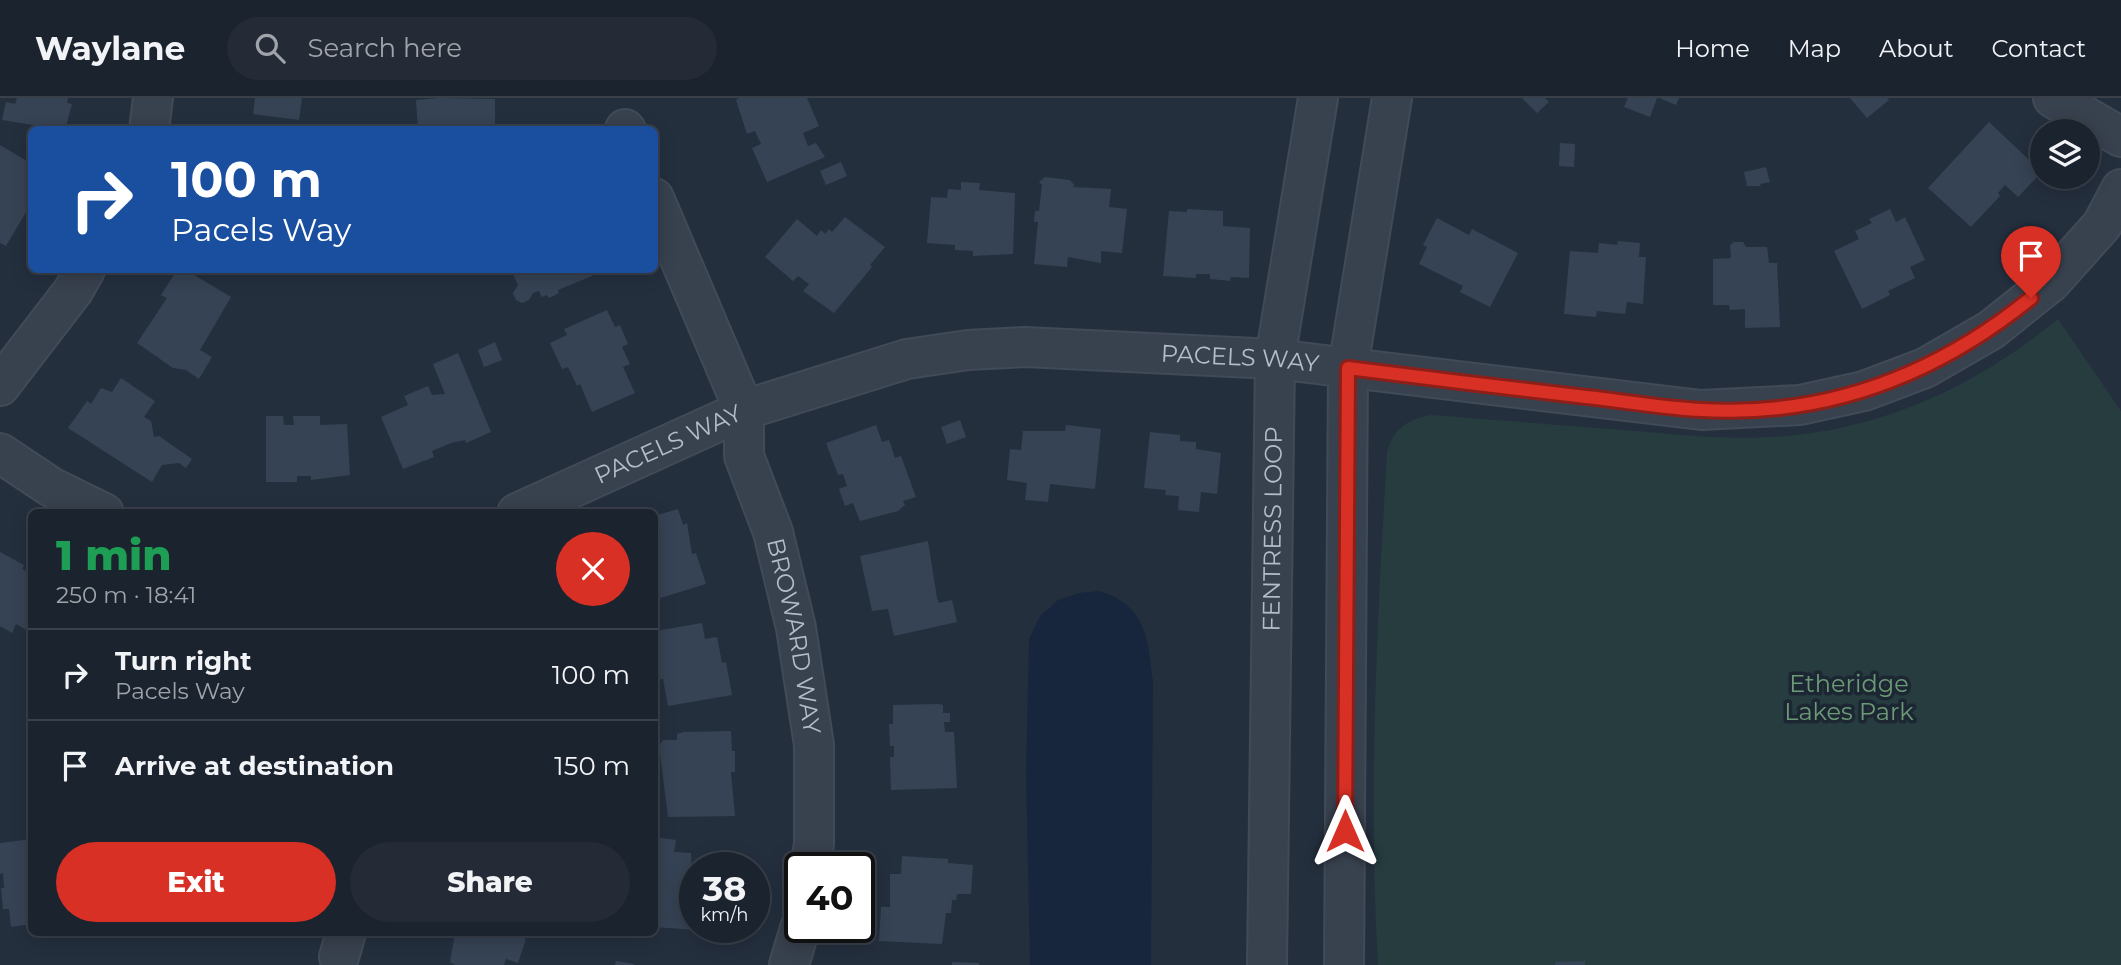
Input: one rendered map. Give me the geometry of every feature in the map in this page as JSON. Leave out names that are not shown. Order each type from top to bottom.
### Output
[{"type":"street","points":[[150,126],[153,98]]},
{"type":"street","name":"FENTRESS LOOP","points":[[1267,965],[1275,359],[1318,98]]},
{"type":"street","points":[[1344,965],[1348,368],[1392,98]]},
{"type":"street","points":[[2053,98],[2121,137]]},
{"type":"street","name":"PACELS WAY","points":[[526,509],[744,410],[907,359],[968,350],[1025,347],[1275,359],[1701,410],[1800,405],[1864,391],[1925,368],[1991,330],[2050,282],[2102,225],[2121,189]]},
{"type":"street","points":[[658,207],[744,410]]},
{"type":"street","points":[[0,386],[73,291],[83,273]]},
{"type":"street","name":"BROWARD WAY","points":[[744,410],[744,456],[773,532],[793,616],[814,745],[813,852]]},
{"type":"street","points":[[0,453],[51,487],[96,509]]},
{"type":"street","points":[[789,965],[796,943]]},
{"type":"green space","name":"Etheridge Lakes Park","points":[[2058,319],[2121,411],[2121,965],[1378,965],[1374,773],[1380,580],[1387,452],[1393,437],[1403,426],[1415,419],[1432,415],[1717,437],[1754,438],[1812,433],[1851,426],[1888,415],[1960,385]]},
{"type":"water","points":[[1099,591],[1115,597],[1135,614],[1146,637],[1151,665],[1151,965],[1030,965],[1026,772],[1029,639],[1040,616],[1058,600],[1079,593]]},
{"type":"building","points":[[17,98],[68,98],[67,103],[72,104],[66,126],[40,126],[2,120],[6,102],[15,104]]},
{"type":"building","points":[[255,98],[302,98],[299,120],[253,114]]},
{"type":"building","points":[[807,98],[819,126],[803,133],[808,146],[816,143],[825,157],[767,182],[752,148],[761,144],[755,131],[747,134],[736,100]]},
{"type":"building","points":[[1522,98],[1545,98],[1549,102],[1537,113]]},
{"type":"building","points":[[1628,98],[1657,98],[1650,117],[1624,107]]},
{"type":"building","points":[[1659,98],[1679,98],[1676,105]]},
{"type":"building","points":[[1850,98],[1887,98],[1889,100],[1867,118]]},
{"type":"building","points":[[495,99],[495,126],[418,126],[416,100]]},
{"type":"building","points":[[1989,122],[2030,161],[2030,184],[2018,197],[2005,185],[1998,193],[2000,196],[1971,227],[1928,188]]},
{"type":"building","points":[[1560,143],[1575,144],[1574,167],[1559,166]]},
{"type":"building","points":[[0,145],[28,162],[28,209],[6,246],[0,243]]},
{"type":"building","points":[[841,162],[847,176],[826,185],[820,171]]},
{"type":"building","points":[[1766,167],[1770,182],[1760,184],[1761,186],[1747,186],[1744,172]]},
{"type":"building","points":[[1045,177],[1070,180],[1075,186],[1072,187],[1111,189],[1109,207],[1127,209],[1122,253],[1101,251],[1101,263],[1068,257],[1067,267],[1034,264],[1038,222],[1034,222],[1035,211],[1039,211],[1042,185],[1039,182]]},
{"type":"building","points":[[961,182],[980,183],[979,190],[1015,193],[1013,254],[973,256],[973,251],[955,250],[955,245],[927,243],[931,197],[947,198],[948,189],[961,190]]},
{"type":"building","points":[[1187,209],[1223,211],[1223,226],[1250,228],[1249,278],[1231,277],[1230,281],[1210,279],[1210,274],[1196,274],[1196,278],[1163,276],[1169,211],[1187,212]]},
{"type":"building","points":[[1890,209],[1896,222],[1905,217],[1925,260],[1910,267],[1915,278],[1888,291],[1890,295],[1862,309],[1834,251],[1859,239],[1855,231],[1872,223],[1869,219]]},
{"type":"building","points":[[845,217],[885,247],[834,313],[803,291],[809,284],[798,276],[793,281],[765,257],[797,219],[817,236],[821,230],[825,234],[829,229],[832,232]]},
{"type":"building","points":[[1437,218],[1469,235],[1472,229],[1518,253],[1490,307],[1460,292],[1463,286],[1419,264],[1427,247],[1423,245]]},
{"type":"building","points":[[1618,241],[1640,243],[1639,257],[1646,257],[1643,304],[1627,302],[1625,314],[1597,311],[1596,317],[1564,314],[1570,251],[1598,253],[1599,243],[1617,245]]},
{"type":"building","points":[[1743,242],[1746,247],[1767,247],[1769,263],[1777,263],[1780,327],[1745,328],[1745,309],[1730,310],[1729,305],[1713,305],[1713,259],[1731,258],[1730,245]]},
{"type":"building","points":[[175,273],[191,273],[231,297],[200,350],[212,357],[199,379],[186,370],[173,368],[137,343],[167,298],[161,295]]},
{"type":"building","points":[[512,273],[590,273],[592,276],[558,290],[559,293],[549,298],[547,295],[542,297],[539,291],[533,293],[529,300],[522,303],[516,300],[513,293],[518,285]]},
{"type":"building","points":[[607,310],[615,327],[620,325],[628,344],[622,347],[630,364],[623,367],[635,393],[592,412],[580,384],[577,386],[568,367],[562,369],[550,343],[567,335],[564,329]]},
{"type":"building","points":[[495,342],[502,360],[484,367],[478,350]]},
{"type":"building","points":[[458,353],[491,432],[466,443],[465,440],[451,443],[432,451],[434,457],[403,469],[381,417],[408,405],[404,396],[428,386],[432,395],[445,394],[433,364]]},
{"type":"building","points":[[121,378],[155,401],[144,417],[151,421],[154,437],[159,436],[192,459],[186,468],[179,463],[162,465],[152,482],[68,428],[87,401],[91,404],[101,388],[112,392]]},
{"type":"building","points":[[266,416],[283,416],[284,425],[294,425],[293,416],[320,416],[320,425],[347,424],[350,475],[311,480],[311,476],[297,476],[297,482],[266,482]]},
{"type":"building","points":[[960,420],[966,437],[947,444],[941,427]]},
{"type":"building","points":[[876,425],[882,442],[889,440],[895,458],[901,456],[916,497],[903,501],[905,505],[898,511],[860,521],[853,503],[845,506],[839,489],[847,486],[843,474],[838,475],[826,443]]},
{"type":"building","points":[[1066,425],[1101,429],[1095,489],[1050,484],[1048,502],[1025,500],[1027,483],[1007,480],[1010,449],[1021,450],[1023,431],[1065,431]]},
{"type":"building","points":[[1150,432],[1180,435],[1180,441],[1196,442],[1196,449],[1221,453],[1217,494],[1201,492],[1199,512],[1178,510],[1179,496],[1165,495],[1166,490],[1144,488]]},
{"type":"building","points":[[678,509],[683,525],[687,523],[692,554],[696,553],[706,584],[658,599],[658,515]]},
{"type":"building","points":[[928,541],[937,598],[939,603],[952,600],[957,622],[894,636],[888,609],[872,611],[860,556]]},
{"type":"building","points":[[0,552],[24,565],[22,569],[28,572],[28,631],[16,624],[12,633],[0,626]]},
{"type":"building","points":[[702,623],[705,639],[717,637],[722,663],[726,662],[732,695],[668,706],[663,679],[658,680],[658,630]]},
{"type":"building","points":[[893,705],[943,705],[943,713],[950,713],[950,722],[944,722],[945,732],[954,732],[957,788],[891,790],[890,757],[894,757],[894,746],[890,746],[889,724],[893,724]]},
{"type":"building","points":[[731,731],[732,751],[735,751],[735,772],[731,772],[735,816],[668,817],[659,746],[663,740],[677,740],[677,734],[684,732]]},
{"type":"building","points":[[658,838],[676,840],[674,852],[679,852],[679,929],[658,927]]},
{"type":"building","points":[[28,840],[28,925],[11,927],[9,909],[3,909],[0,843]]},
{"type":"building","points":[[902,856],[948,859],[948,863],[973,865],[971,894],[957,894],[956,900],[952,900],[951,913],[946,913],[942,944],[879,941],[881,907],[890,907],[890,874],[901,874]]},
{"type":"building","points":[[454,936],[518,936],[526,939],[518,963],[506,959],[504,965],[455,965],[450,962]]},
{"type":"building","points":[[616,961],[634,964],[634,965],[615,965]]},
{"type":"building","points":[[1585,961],[1585,965],[1555,965],[1555,962]]},
{"type":"building","points":[[952,962],[979,963],[979,965],[952,965]]},
{"type":"route","points":[[1345,831],[1348,368],[1701,410],[1800,405],[1864,391],[1925,368],[1991,330],[2031,298]]}]
